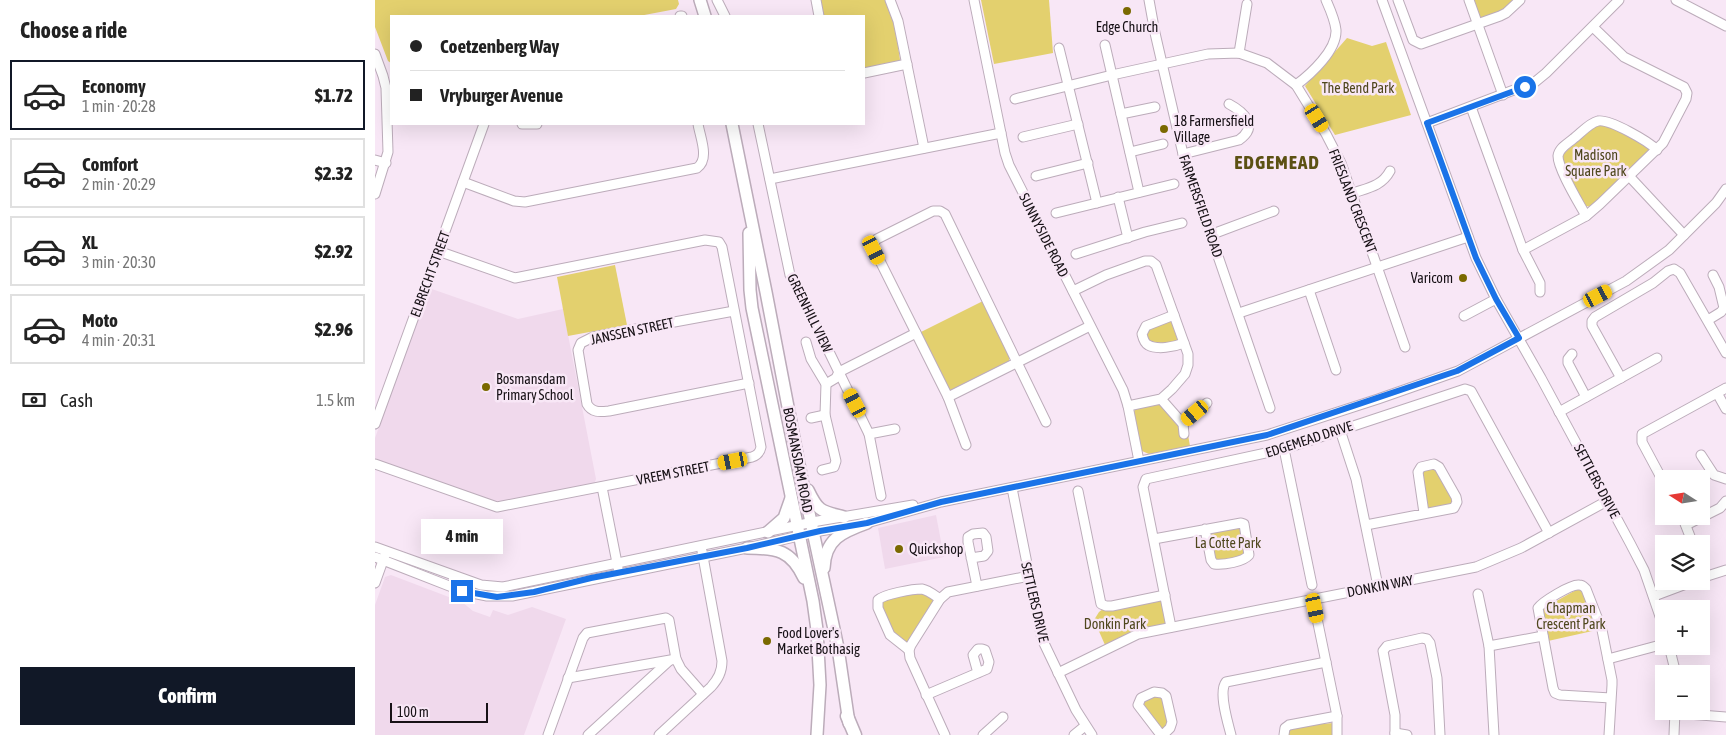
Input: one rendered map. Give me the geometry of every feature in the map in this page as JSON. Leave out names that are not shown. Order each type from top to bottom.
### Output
[{"type":"highway","points":[[847,716],[853,735]]},
{"type":"main road","points":[[700,0],[705,15]]},
{"type":"main road","name":"BOSMANSDAM ROAD","points":[[732,125],[801,475],[838,648],[847,716]]},
{"type":"main road","name":"BOSMANSDAM ROAD","points":[[745,184],[750,238],[749,271],[752,308],[813,601],[818,640],[817,735]]},
{"type":"main road","points":[[801,475],[812,498],[820,509],[827,513],[844,517]]},
{"type":"main road","points":[[768,532],[784,518],[791,496]]},
{"type":"main road","points":[[823,580],[825,557],[832,542],[843,532],[867,523]]},
{"type":"main road","points":[[747,548],[776,550],[790,557],[802,574],[813,601]]},
{"type":"street","points":[[717,0],[724,15]]},
{"type":"street","points":[[816,0],[819,15]]},
{"type":"street","points":[[890,0],[899,21],[924,148]]},
{"type":"street","name":"SUNNYSIDE ROAD","points":[[974,0],[1009,165],[1123,390],[1139,461]]},
{"type":"street","name":"FARMERSFIELD ROAD","points":[[1149,0],[1183,154],[1270,408]]},
{"type":"street","points":[[1296,85],[1321,62],[1335,40],[1336,27],[1326,0]]},
{"type":"street","name":"SETTLERS DRIVE","points":[[1381,0],[1476,258],[1496,299],[1644,570],[1655,600]]},
{"type":"street","points":[[1398,0],[1412,38],[1415,42],[1424,43],[1506,13],[1520,0]]},
{"type":"street","points":[[1469,0],[1503,95]]},
{"type":"street","points":[[1427,123],[1535,82],[1619,0]]},
{"type":"street","points":[[1676,0],[1726,26]]},
{"type":"street","points":[[1239,53],[1247,4]]},
{"type":"street","points":[[1525,254],[1586,216],[1657,150],[1663,143],[1686,99],[1686,90],[1683,87],[1624,57],[1593,26]]},
{"type":"street","points":[[1105,45],[1139,192]]},
{"type":"street","points":[[1059,48],[1070,86],[1097,203]]},
{"type":"street","name":"FRIESLAND CRESCENT","points":[[1015,99],[1208,54],[1239,53],[1267,63],[1296,85],[1341,163],[1405,347]]},
{"type":"street","points":[[375,54],[387,75],[385,88],[388,152],[386,164],[375,194]]},
{"type":"street","points":[[865,73],[907,64]]},
{"type":"street","points":[[1183,154],[1239,140],[1244,137],[1248,130],[1249,124],[1247,119],[1242,111],[1229,104]]},
{"type":"street","points":[[1121,114],[1155,107]]},
{"type":"street","points":[[1471,107],[1525,254],[1540,282],[1540,292]]},
{"type":"street","points":[[1586,216],[1560,163],[1559,154],[1563,147],[1594,123],[1600,121],[1613,124],[1657,150]]},
{"type":"street","points":[[1023,137],[1078,124]]},
{"type":"street","name":"ELBRECHT STREET","points":[[375,424],[484,125]]},
{"type":"street","points":[[463,182],[514,201],[525,202],[697,168],[702,163],[704,155],[698,125]]},
{"type":"street","name":"GREENHILL VIEW","points":[[758,125],[792,281],[869,434],[881,496]]},
{"type":"street","points":[[770,179],[1001,133]]},
{"type":"street","points":[[1130,152],[1163,144]]},
{"type":"street","points":[[375,160],[386,164]]},
{"type":"street","points":[[1036,176],[1088,163]]},
{"type":"street","points":[[1353,194],[1379,184],[1390,171]]},
{"type":"street","points":[[1629,176],[1683,235]]},
{"type":"street","points":[[1056,213],[1174,184]]},
{"type":"street","name":"EDGEMEAD DRIVE","points":[[812,528],[867,523],[941,502],[1263,436],[1457,371],[1626,281],[1651,264],[1724,194]]},
{"type":"street","points":[[1118,198],[1128,238]]},
{"type":"street","points":[[966,445],[948,397],[874,250],[873,244],[877,239],[933,211],[945,214],[1046,422]]},
{"type":"street","points":[[1210,235],[1274,211]]},
{"type":"street","points":[[1076,254],[1145,232],[1182,223]]},
{"type":"street","points":[[1239,314],[1469,237]]},
{"type":"street","name":"VREEM STREET","points":[[375,464],[497,507],[759,454],[761,446],[722,247],[716,241],[705,240],[515,278],[438,251]]},
{"type":"street","points":[[1073,291],[1105,275],[1149,260],[1156,265],[1184,343],[1188,360],[1185,374],[1181,380],[1161,399],[1128,406]]},
{"type":"street","points":[[1621,378],[1592,326],[1592,321],[1595,317],[1674,269],[1680,272],[1726,353]]},
{"type":"street","points":[[1708,320],[1721,312],[1724,306],[1719,287],[1713,275]]},
{"type":"street","points":[[1309,290],[1335,370]]},
{"type":"street","points":[[1464,316],[1496,299]]},
{"type":"street","name":"JANSSEN STREET","points":[[734,311],[593,337],[581,343],[578,350],[587,404],[594,411],[609,411],[749,383]]},
{"type":"street","points":[[1174,315],[1146,326],[1143,331],[1145,342],[1148,345],[1169,347],[1184,343]]},
{"type":"street","points":[[948,397],[1090,326]]},
{"type":"street","points":[[825,384],[836,378],[839,372],[916,332]]},
{"type":"street","points":[[806,342],[811,359],[825,384],[825,416],[837,463],[834,467],[821,470]]},
{"type":"street","points":[[1572,354],[1568,359],[1568,365],[1586,397]]},
{"type":"street","points":[[1559,412],[1657,358]]},
{"type":"street","points":[[1657,470],[1642,442],[1642,434],[1726,388]]},
{"type":"street","name":"EDGEMEAD DRIVE","points":[[1154,539],[1143,486],[1144,481],[1148,477],[1284,449],[1467,389],[1471,391],[1549,533]]},
{"type":"street","points":[[1717,392],[1726,409]]},
{"type":"street","points":[[1161,399],[1183,424],[1184,434]]},
{"type":"street","points":[[1183,424],[1207,403]]},
{"type":"street","points":[[811,418],[825,416]]},
{"type":"street","points":[[869,434],[895,429]]},
{"type":"street","points":[[1340,430],[1356,478],[1378,586]]},
{"type":"street","points":[[1284,449],[1312,585]]},
{"type":"street","points":[[1701,455],[1714,475],[1726,480]]},
{"type":"street","points":[[1365,525],[1451,509],[1455,506],[1457,502],[1453,491],[1439,467],[1433,464],[1421,468],[1418,472],[1424,513]]},
{"type":"street","points":[[602,487],[619,568]]},
{"type":"street","name":"SETTLERS DRIVE","points":[[1011,488],[1042,639],[1085,726],[1092,735]]},
{"type":"street","points":[[1078,491],[1101,604],[1112,606],[1165,595]]},
{"type":"street","name":"DONKIN WAY","points":[[1058,673],[1138,634],[1476,567],[1492,562],[1607,501]]},
{"type":"street","points":[[1710,511],[1719,508],[1726,501]]},
{"type":"street","name":"EDGEMEAD DRIVE","points":[[812,528],[844,517],[889,508],[941,502]]},
{"type":"street","points":[[1171,627],[1154,539],[1240,522],[1243,524],[1247,534],[1249,555],[1245,558],[1214,564],[1211,560],[1205,529]]},
{"type":"street","points":[[375,548],[382,556],[491,587],[503,587],[747,548],[812,528]]},
{"type":"street","points":[[619,568],[701,546],[768,532],[799,531]]},
{"type":"street","points":[[659,735],[718,679],[722,661],[701,546]]},
{"type":"street","points":[[375,583],[382,556]]},
{"type":"street","points":[[971,558],[977,586]]},
{"type":"street","points":[[1710,576],[1726,570]]},
{"type":"street","points":[[945,735],[910,658],[909,650],[940,599],[948,592],[1029,576]]},
{"type":"street","points":[[1609,735],[1612,680],[1608,659],[1598,617],[1590,598],[1583,586],[1574,586],[1540,604],[1538,610],[1553,688],[1555,693],[1561,695],[1611,698]]},
{"type":"street","points":[[909,650],[890,635],[878,608],[878,600],[885,596],[919,589],[925,590],[940,599]]},
{"type":"street","points":[[1654,596],[1670,590]]},
{"type":"street","points":[[1478,594],[1489,646],[1494,735]]},
{"type":"street","points":[[1313,599],[1337,716],[1337,735]]},
{"type":"street","points":[[548,735],[583,638],[587,633],[662,617],[669,620],[673,660],[703,694]]},
{"type":"street","points":[[1489,646],[1543,636]]},
{"type":"street","points":[[1407,735],[1395,734],[1395,715],[1383,651],[1385,647],[1390,645],[1422,638],[1427,639],[1430,644],[1437,678],[1440,735]]},
{"type":"street","points":[[1608,659],[1655,646]]},
{"type":"street","points":[[568,678],[673,660]]},
{"type":"street","points":[[588,735],[673,660]]},
{"type":"street","points":[[1231,735],[1223,695],[1223,686],[1226,682],[1326,662]]},
{"type":"street","points":[[926,695],[978,673]]},
{"type":"street","points":[[1159,692],[1166,696],[1172,722],[1170,728],[1162,735],[1138,705],[1139,700],[1144,695],[1159,692]]},
{"type":"street","points":[[1710,715],[1726,717]]},
{"type":"street","points":[[1285,735],[1285,728],[1289,725],[1337,716]]},
{"type":"street","points":[[983,735],[1003,717]]},
{"type":"street","points":[[1673,735],[1674,720]]},
{"type":"street","points":[[1074,735],[1085,726]]},
{"type":"shaded area","name":"Bosmansdam Primary School","points":[[429,288],[518,319],[563,309],[596,479],[594,485],[496,504],[375,459],[375,438]]},
{"type":"shaded area","points":[[936,515],[944,557],[885,569],[878,528]]},
{"type":"shaded area","points":[[391,575],[462,602],[473,611],[490,617],[493,610],[508,615],[532,607],[566,619],[524,735],[375,735],[375,605],[385,577]]},
{"type":"green space","points":[[375,0],[678,0],[679,4],[676,9],[644,15],[390,15],[390,62],[375,27]]},
{"type":"green space","points":[[819,0],[887,0],[894,15],[900,60],[865,69],[865,15],[822,15]]},
{"type":"green space","points":[[981,0],[1049,0],[1053,53],[994,64]]},
{"type":"green space","points":[[1472,0],[1515,0],[1503,10],[1483,18],[1478,16]]},
{"type":"green space","name":"The Bend Park","points":[[1347,38],[1372,46],[1386,42],[1411,115],[1335,135],[1305,86]]},
{"type":"green space","name":"Madison Square Park","points":[[1604,123],[1647,145],[1649,152],[1591,207],[1583,204],[1564,165],[1562,155],[1597,124]]},
{"type":"green space","points":[[615,265],[627,325],[568,336],[557,277]]},
{"type":"green space","points":[[983,301],[1009,357],[1009,361],[953,391],[947,388],[919,333]]},
{"type":"green space","points":[[1169,321],[1172,323],[1178,341],[1173,344],[1152,342],[1147,339],[1146,330]]},
{"type":"green space","points":[[1158,403],[1178,423],[1183,436],[1188,435],[1190,446],[1149,454],[1142,451],[1134,411],[1137,408]]},
{"type":"green space","points":[[1434,467],[1454,500],[1451,506],[1429,509],[1427,507],[1421,472]]},
{"type":"green space","name":"La Cotte Park","points":[[1236,525],[1242,528],[1247,550],[1243,557],[1216,561],[1213,557],[1210,532]]},
{"type":"green space","name":"Chapman Crescent Park","points":[[1580,589],[1597,630],[1548,641],[1544,608]]},
{"type":"green space","points":[[922,591],[934,600],[908,643],[906,643],[892,633],[880,607],[882,601]]},
{"type":"green space","name":"Donkin Park","points":[[1161,600],[1163,602],[1165,624],[1105,645],[1094,620],[1099,612],[1103,609]]},
{"type":"green space","points":[[1162,695],[1170,722],[1166,729],[1162,730],[1141,703],[1145,697]]},
{"type":"green space","points":[[1316,722],[1321,724],[1334,723],[1332,735],[1286,735],[1288,728]]},
{"type":"place","name":"Edge Church","points":[[1127,11]]},
{"type":"place","name":"18 Farmersfield Village","points":[[1164,129]]},
{"type":"place","name":"Varicom","points":[[1463,278]]},
{"type":"place","name":"Bosmansdam Primary School","points":[[486,387]]},
{"type":"place","name":"Quickshop","points":[[899,549]]},
{"type":"place","name":"Food Lover's Market Bothasig","points":[[767,641]]},
{"type":"district","name":"EDGEMEAD","points":[[1277,162]]},
{"type":"route","points":[[462,591],[497,597],[534,592],[591,578],[867,523],[941,502],[1267,435],[1457,371],[1519,338],[1496,299],[1476,258],[1427,123],[1525,87]]}]
